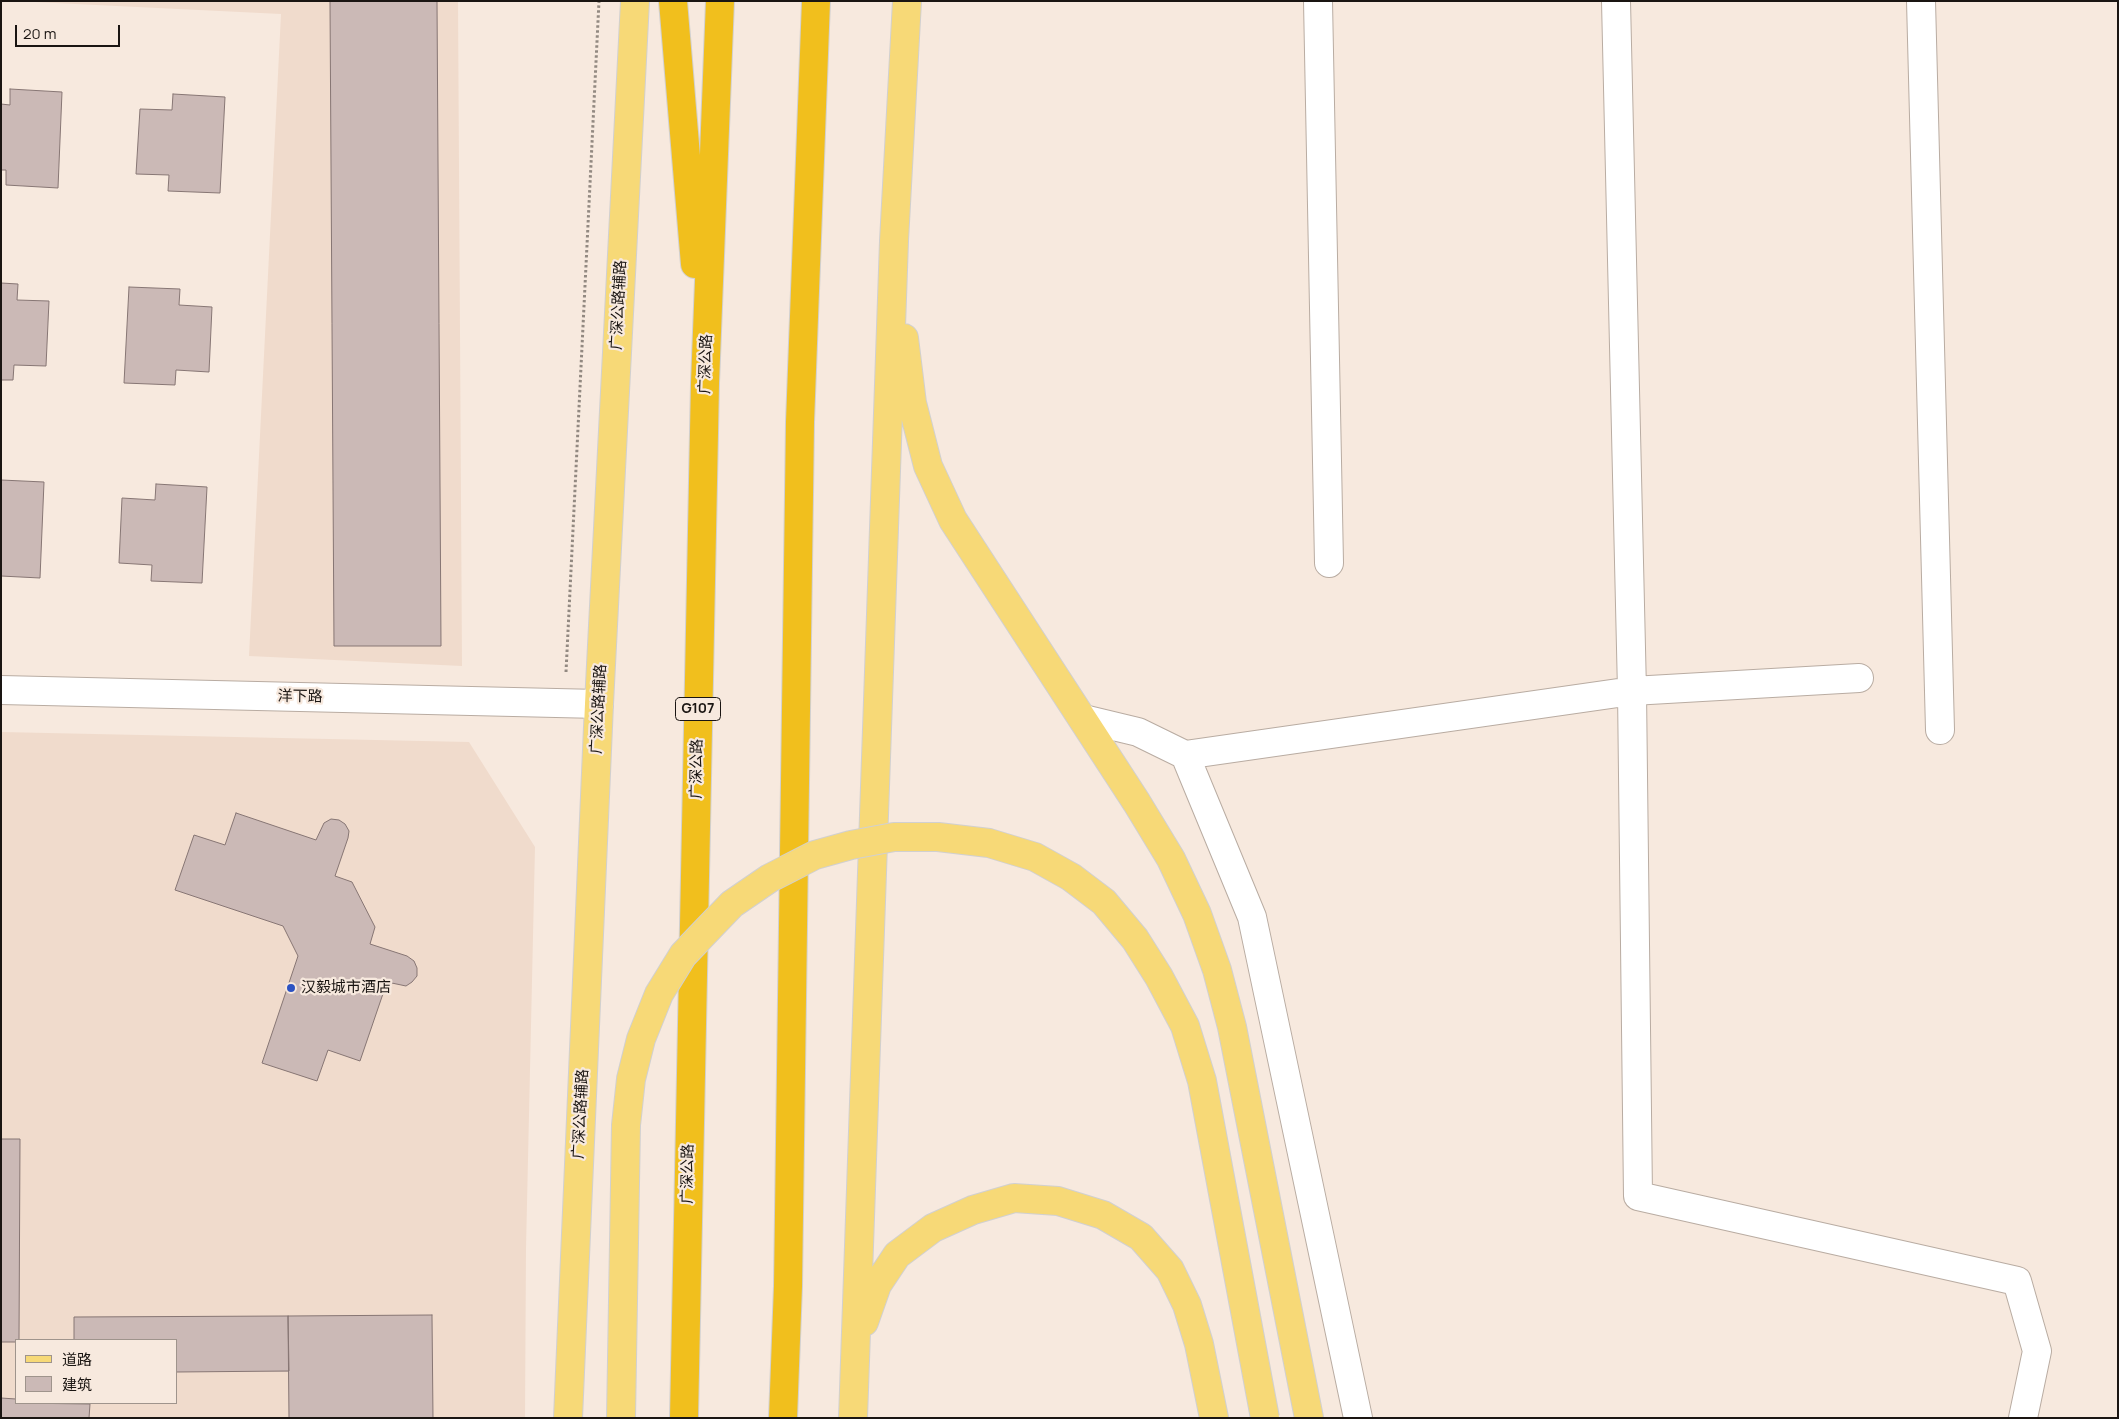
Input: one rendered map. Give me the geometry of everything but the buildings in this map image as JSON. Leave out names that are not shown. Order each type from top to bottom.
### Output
[{"type":"highway","points":[[673,1],[705,383]]},
{"type":"highway","name":"广深公路","points":[[684,1418],[705,383],[720,1]]},
{"type":"highway","points":[[783,1418],[788,1286],[800,422],[816,1]]},
{"type":"highway","points":[[813,70],[829,1]]},
{"type":"main road","name":"广深公路辅路","points":[[568,1418],[599,704],[635,1]]},
{"type":"main road","points":[[853,1418],[894,242],[908,1]]},
{"type":"main road","points":[[894,242],[912,404],[928,466],[953,520],[1084,719],[1170,859],[1197,914],[1217,970],[1234,1037],[1308,1418]]},
{"type":"main road","points":[[621,1418],[626,1126],[631,1080],[641,1039],[659,994],[683,955],[732,904],[770,878],[815,855],[851,845],[894,837],[938,837],[989,843],[1035,858],[1071,877],[1104,902],[1135,939],[1160,977],[1185,1026],[1202,1081],[1265,1418]]},
{"type":"main road","points":[[855,1349],[877,1285],[897,1255],[933,1228],[973,1210],[1014,1198],[1058,1201],[1103,1215],[1133,1233],[1141,1238],[1170,1270],[1186,1305],[1199,1344],[1214,1418]]},
{"type":"street","points":[[1318,1],[1329,563]]},
{"type":"street","points":[[1616,1],[1632,690],[1638,1196],[2016,1281],[2037,1352],[2023,1418]]},
{"type":"street","points":[[1921,1],[1940,730]]},
{"type":"street","points":[[1084,719],[1138,732],[1185,755],[1632,690],[1859,678]]},
{"type":"street","name":"洋下路","points":[[1,690],[599,704]]},
{"type":"street","points":[[1185,755],[1252,918],[1358,1418]]},
{"type":"path","points":[[564,703],[599,1]]},
{"type":"shaded area","points":[[14,1],[458,1],[462,666],[249,656],[281,14]]},
{"type":"shaded area","name":"汉毅城市酒店","points":[[1,732],[469,742],[535,847],[526,1248],[525,1418],[1,1418]]},
{"type":"place","name":"汉毅城市酒店","points":[[291,988]]}]
